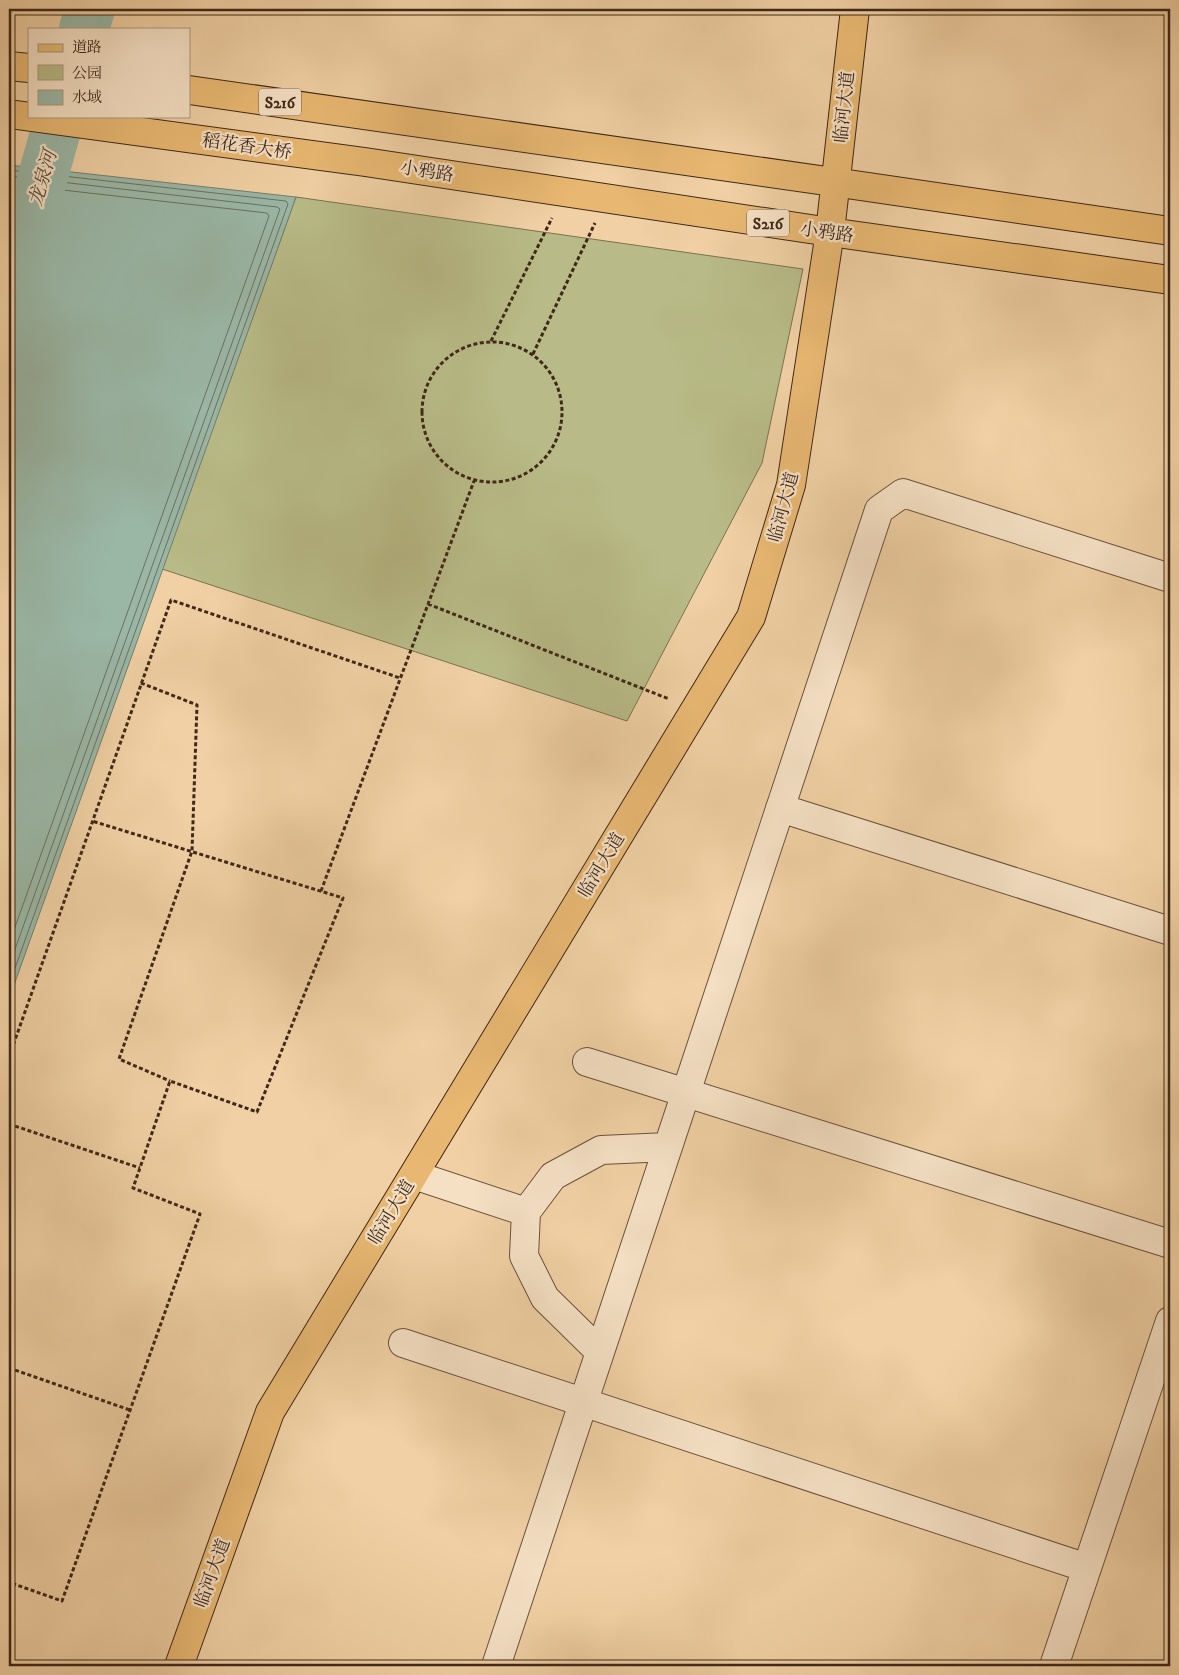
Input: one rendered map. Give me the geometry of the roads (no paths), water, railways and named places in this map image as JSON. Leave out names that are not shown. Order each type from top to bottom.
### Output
[{"type":"main road","name":"临河大道","points":[[179,1666],[270,1412],[750,617],[791,484],[830,232],[855,9]]},
{"type":"main road","points":[[9,66],[28,68]]},
{"type":"main road","name":"S216","points":[[190,90],[372,114],[836,184],[1170,231]]},
{"type":"main road","name":"稻花香大桥","points":[[9,114],[28,117]]},
{"type":"main road","name":"稻花香大桥","points":[[39,118],[366,162]]},
{"type":"main road","name":"小鸦路","points":[[366,162],[830,232],[1170,280]]},
{"type":"street","points":[[496,1666],[879,510],[903,493],[1170,578]]},
{"type":"street","points":[[780,808],[1170,931]]},
{"type":"street","points":[[587,1062],[1170,1244]]},
{"type":"street","points":[[600,1352],[544,1298],[524,1256],[526,1212],[552,1176],[601,1150],[668,1147]]},
{"type":"street","points":[[414,1175],[526,1212]]},
{"type":"street","points":[[1054,1666],[1170,1321]]},
{"type":"street","points":[[403,1343],[1087,1568]]},
{"type":"water","points":[[9,165],[296,197],[9,999]]},
{"type":"waterway","name":"龙泉河","points":[[84,28],[90,9]]},
{"type":"waterway","name":"龙泉河","points":[[9,297],[59,118]]}]
